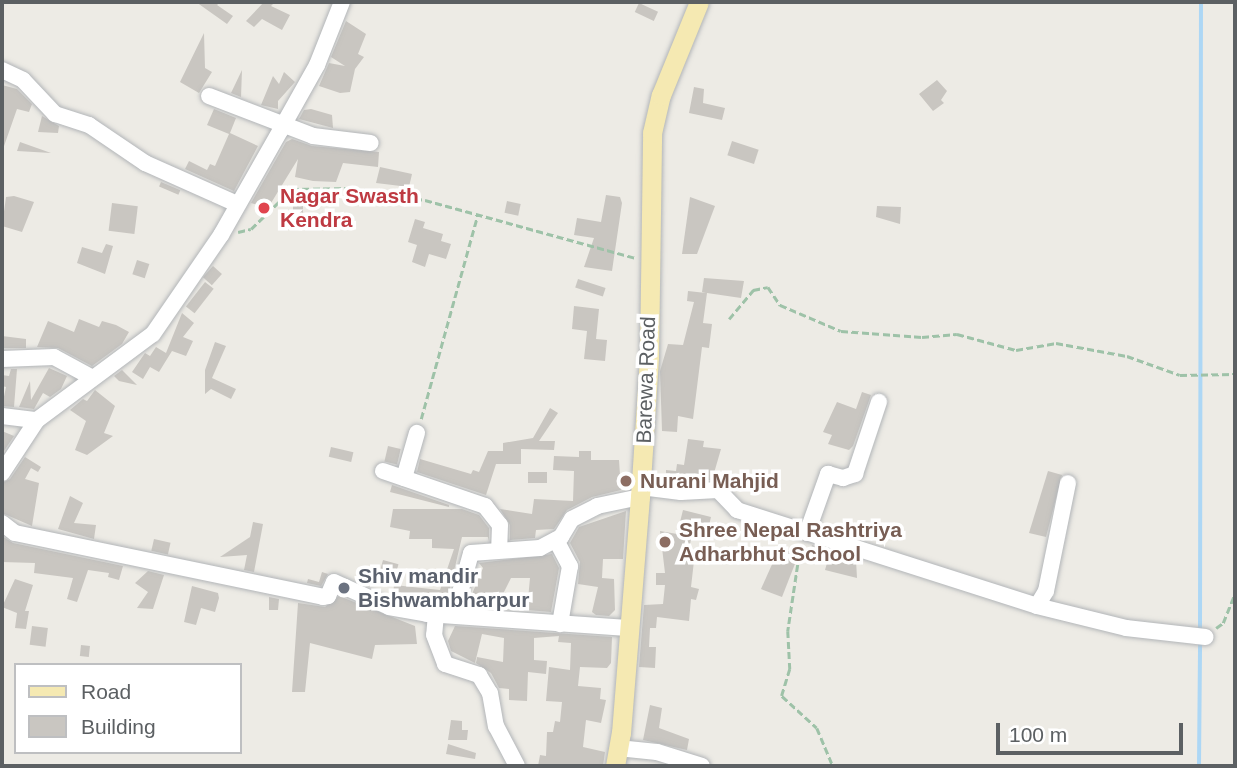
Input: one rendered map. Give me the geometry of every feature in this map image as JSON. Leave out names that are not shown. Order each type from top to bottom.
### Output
[{"type":"main road","name":"Barewa Road","points":[[616,757],[641,492],[652,133],[661,95],[699,2]]},
{"type":"street","points":[[2,473],[37,420],[91,377],[153,334],[220,235],[283,125],[317,65],[342,2]]},
{"type":"street","points":[[2,70],[23,80],[55,114],[89,125],[145,163],[237,204]]},
{"type":"street","points":[[209,96],[313,136],[371,143]]},
{"type":"street","points":[[2,359],[54,357],[91,377]]},
{"type":"street","points":[[807,533],[828,474],[843,478],[855,474],[879,402]]},
{"type":"street","points":[[2,416],[37,420]]},
{"type":"street","points":[[404,478],[417,433]]},
{"type":"street","points":[[383,471],[485,506],[500,525],[499,550]]},
{"type":"street","points":[[1037,606],[1046,591],[1068,483]]},
{"type":"street","points":[[454,614],[471,553],[540,548],[556,540],[572,519],[597,506],[641,492],[718,490],[737,510],[1037,606],[1126,628],[1205,637]]},
{"type":"street","points":[[2,523],[15,533],[113,551],[219,578],[323,597],[328,596],[334,582],[389,607],[436,614],[628,628]]},
{"type":"street","points":[[556,540],[570,566],[560,624]]},
{"type":"street","points":[[436,614],[434,635],[445,664],[479,676],[490,693],[496,726],[517,766]]},
{"type":"street","points":[[616,757],[657,752],[702,766]]},
{"type":"path","points":[[220,235],[251,229],[292,189],[319,186],[396,194],[649,261]]},
{"type":"path","points":[[417,433],[478,214]]},
{"type":"path","points":[[729,319],[753,290],[768,287],[780,305],[841,331],[922,337],[957,334],[1016,350],[1056,343],[1127,356],[1180,375],[1235,374]]},
{"type":"path","points":[[807,533],[801,538],[788,631],[790,669],[782,696],[817,728],[833,766]]},
{"type":"path","points":[[1205,637],[1223,623],[1235,593]]},
{"type":"building","points":[[196,2],[220,2],[217,5],[233,16],[227,24]]},
{"type":"building","points":[[264,2],[275,2],[271,6],[290,15],[282,30],[262,19],[254,27],[246,21]]},
{"type":"building","points":[[639,3],[658,12],[654,21],[635,12]]},
{"type":"building","points":[[346,21],[366,34],[358,54],[364,57],[355,69],[350,92],[340,93],[319,86],[329,63],[345,66],[331,57]]},
{"type":"building","points":[[204,33],[205,68],[212,72],[199,93],[180,82]]},
{"type":"building","points":[[242,70],[241,97],[231,93]]},
{"type":"building","points":[[284,72],[295,82],[278,101],[278,109],[261,105],[273,76],[279,84]]},
{"type":"building","points":[[937,80],[947,91],[941,100],[944,103],[933,111],[919,94]]},
{"type":"building","points":[[2,85],[17,89],[32,104],[29,112],[17,109],[3,149]]},
{"type":"building","points":[[694,87],[704,89],[703,103],[725,108],[722,120],[689,113]]},
{"type":"building","points":[[214,109],[236,118],[230,133],[258,146],[234,191],[185,169],[189,161],[207,170],[210,164],[215,166],[229,134],[207,125]]},
{"type":"building","points":[[311,109],[332,115],[333,128],[299,119],[304,110]]},
{"type":"building","points":[[42,116],[59,126],[58,133],[38,132]]},
{"type":"building","points":[[292,139],[312,146],[379,152],[378,167],[343,163],[336,182],[313,181],[295,177],[298,159],[268,208],[251,203],[286,142]]},
{"type":"building","points":[[732,141],[759,150],[754,164],[727,155]]},
{"type":"building","points":[[20,142],[51,153],[17,151]]},
{"type":"building","points":[[380,167],[412,174],[409,187],[376,183]]},
{"type":"building","points":[[161,182],[180,190],[178,195],[159,187]]},
{"type":"building","points":[[606,195],[620,197],[622,203],[612,271],[584,267],[594,238],[574,235],[577,218],[601,222]]},
{"type":"building","points":[[14,196],[34,202],[22,232],[2,226],[6,197]]},
{"type":"building","points":[[690,197],[715,206],[697,254],[682,254]]},
{"type":"building","points":[[293,198],[303,198],[303,217],[293,217]]},
{"type":"building","points":[[507,201],[521,204],[518,216],[505,213]]},
{"type":"building","points":[[112,203],[138,206],[134,234],[109,231]]},
{"type":"building","points":[[877,206],[901,207],[900,224],[876,217]]},
{"type":"building","points":[[415,219],[425,222],[423,228],[443,234],[441,241],[451,244],[446,259],[429,254],[425,267],[412,262],[417,245],[408,242]]},
{"type":"building","points":[[106,244],[113,246],[105,274],[77,263],[82,247],[102,253]]},
{"type":"building","points":[[137,260],[149,264],[145,278],[132,274]]},
{"type":"building","points":[[213,266],[222,274],[212,285],[203,277]]},
{"type":"building","points":[[704,278],[744,281],[741,298],[707,293],[703,323],[712,324],[709,348],[702,347],[693,419],[678,416],[677,432],[662,431],[660,371],[668,344],[683,345],[694,302],[687,301],[688,291],[706,293],[702,292]]},
{"type":"building","points":[[578,279],[606,288],[603,297],[575,288]]},
{"type":"building","points":[[205,282],[214,289],[195,313],[186,306]]},
{"type":"building","points":[[574,306],[599,309],[596,339],[607,340],[605,361],[584,359],[587,331],[572,329]]},
{"type":"building","points":[[182,313],[194,323],[183,337],[193,341],[186,356],[172,351],[159,372],[150,367],[143,379],[132,372],[145,353],[150,356],[156,347],[166,353]]},
{"type":"building","points":[[79,319],[99,327],[102,321],[129,332],[122,344],[92,366],[58,348],[37,347],[48,321],[74,332]]},
{"type":"building","points":[[2,336],[26,339],[26,348],[2,348]]},
{"type":"building","points":[[215,342],[226,346],[212,378],[236,389],[231,399],[211,389],[205,394],[205,370]]},
{"type":"building","points":[[49,368],[67,376],[61,389],[50,397],[43,393],[34,409],[19,407],[30,381],[31,400]]},
{"type":"building","points":[[11,369],[17,369],[14,407],[2,406],[6,387],[2,386],[2,375],[9,376]]},
{"type":"building","points":[[122,370],[137,385],[119,381],[114,376]]},
{"type":"building","points":[[95,390],[115,406],[104,433],[113,436],[87,455],[75,450],[86,421],[70,410],[83,399],[87,401]]},
{"type":"building","points":[[862,392],[871,395],[853,446],[849,450],[828,444],[832,435],[823,432],[837,402],[856,409]]},
{"type":"building","points":[[550,408],[558,413],[539,441],[555,441],[554,450],[521,449],[521,464],[496,464],[486,495],[417,472],[420,459],[471,474],[473,470],[479,472],[488,451],[503,451],[503,443],[533,438]]},
{"type":"building","points":[[2,431],[14,436],[2,454]]},
{"type":"building","points":[[688,439],[704,441],[703,447],[721,449],[712,480],[666,480],[666,470],[676,471],[677,464],[684,465]]},
{"type":"building","points":[[388,446],[401,449],[397,465],[384,462]]},
{"type":"building","points":[[331,447],[353,452],[351,462],[329,457]]},
{"type":"building","points":[[579,451],[591,451],[591,460],[619,460],[621,490],[592,497],[567,510],[554,529],[536,530],[535,538],[510,540],[510,525],[500,509],[532,514],[534,499],[573,501],[574,471],[553,470],[554,456],[579,457]]},
{"type":"building","points":[[25,457],[41,467],[38,472],[31,468],[25,479],[39,483],[32,526],[2,513],[2,483],[10,479]]},
{"type":"building","points":[[1048,471],[1062,475],[1046,537],[1029,533]]},
{"type":"building","points":[[528,472],[547,472],[547,483],[528,483]]},
{"type":"building","points":[[392,485],[449,505],[449,507],[390,492]]},
{"type":"building","points":[[70,496],[83,503],[74,523],[96,525],[94,539],[58,529]]},
{"type":"building","points":[[393,509],[462,509],[479,515],[489,528],[489,541],[488,537],[462,537],[446,605],[434,604],[435,596],[426,603],[393,597],[394,585],[440,590],[454,549],[432,548],[432,539],[409,539],[410,531],[390,527]]},
{"type":"building","points":[[683,510],[711,517],[707,534],[692,530],[688,561],[694,561],[691,587],[699,589],[696,600],[691,599],[689,621],[657,617],[656,628],[650,628],[649,647],[656,647],[655,668],[639,667],[644,605],[663,604],[665,585],[656,585],[656,573],[665,573],[660,531],[677,534]]},
{"type":"building","points":[[626,511],[623,559],[603,559],[602,578],[614,579],[615,610],[609,616],[596,615],[592,612],[598,587],[578,584],[580,562],[570,543],[579,527]]},
{"type":"building","points":[[253,522],[263,524],[254,572],[244,570],[247,555],[220,557],[250,537]]},
{"type":"building","points":[[2,536],[13,543],[123,566],[119,580],[108,577],[109,573],[88,570],[77,602],[67,599],[73,578],[34,573],[35,563],[2,562]]},
{"type":"building","points":[[154,539],[171,543],[168,555],[151,551]]},
{"type":"building","points":[[812,545],[856,560],[857,578],[825,570],[829,556],[808,556]]},
{"type":"building","points":[[778,551],[800,551],[782,597],[761,589]]},
{"type":"building","points":[[552,554],[559,568],[551,612],[527,610],[530,578],[511,578],[496,608],[467,606],[483,568],[479,563]]},
{"type":"building","points":[[383,560],[398,564],[393,583],[378,579]]},
{"type":"building","points":[[148,571],[164,575],[153,609],[137,608],[148,592],[135,583]]},
{"type":"building","points":[[322,572],[328,574],[321,586],[307,583],[308,579],[319,582]]},
{"type":"building","points":[[15,579],[33,585],[25,611],[29,611],[26,629],[15,628],[17,613],[2,607]]},
{"type":"building","points":[[192,586],[218,593],[219,598],[215,612],[201,608],[196,625],[184,622]]},
{"type":"building","points":[[339,596],[415,626],[417,644],[375,645],[372,659],[310,643],[305,692],[292,692],[298,603],[325,607]]},
{"type":"building","points":[[269,597],[279,599],[278,610],[269,610]]},
{"type":"building","points":[[32,626],[48,628],[46,647],[30,645]]},
{"type":"building","points":[[455,626],[612,637],[611,663],[607,668],[580,667],[578,686],[601,688],[600,699],[606,700],[601,723],[586,720],[583,747],[605,752],[603,766],[538,766],[540,755],[546,756],[547,732],[553,732],[555,721],[560,722],[562,702],[546,701],[549,667],[570,670],[571,643],[558,642],[559,636],[534,638],[534,660],[547,661],[546,674],[528,672],[527,701],[509,700],[509,689],[499,688],[491,673],[476,663],[477,657],[503,662],[504,638],[482,634],[475,663],[451,651],[448,641]]},
{"type":"building","points":[[81,645],[90,646],[89,657],[80,656]]},
{"type":"building","points":[[650,705],[662,708],[659,728],[689,739],[687,750],[643,740]]},
{"type":"building","points":[[451,720],[462,721],[462,730],[468,730],[467,740],[448,740]]},
{"type":"building","points":[[448,744],[476,753],[475,759],[446,754]]},
{"type":"waterway","points":[[1200,633],[1201,2]]},
{"type":"waterway","points":[[1199,766],[1200,641]]},
{"type":"place","name":"Nagar Swasth Kendra","points":[[264,208]]},
{"type":"place","name":"Nurani Mahjid","points":[[626,481]]},
{"type":"place","name":"Shree Nepal Rashtriya Adharbhut School","points":[[665,542]]},
{"type":"place","name":"Shiv mandir Bishwambharpur","points":[[344,588]]}]
